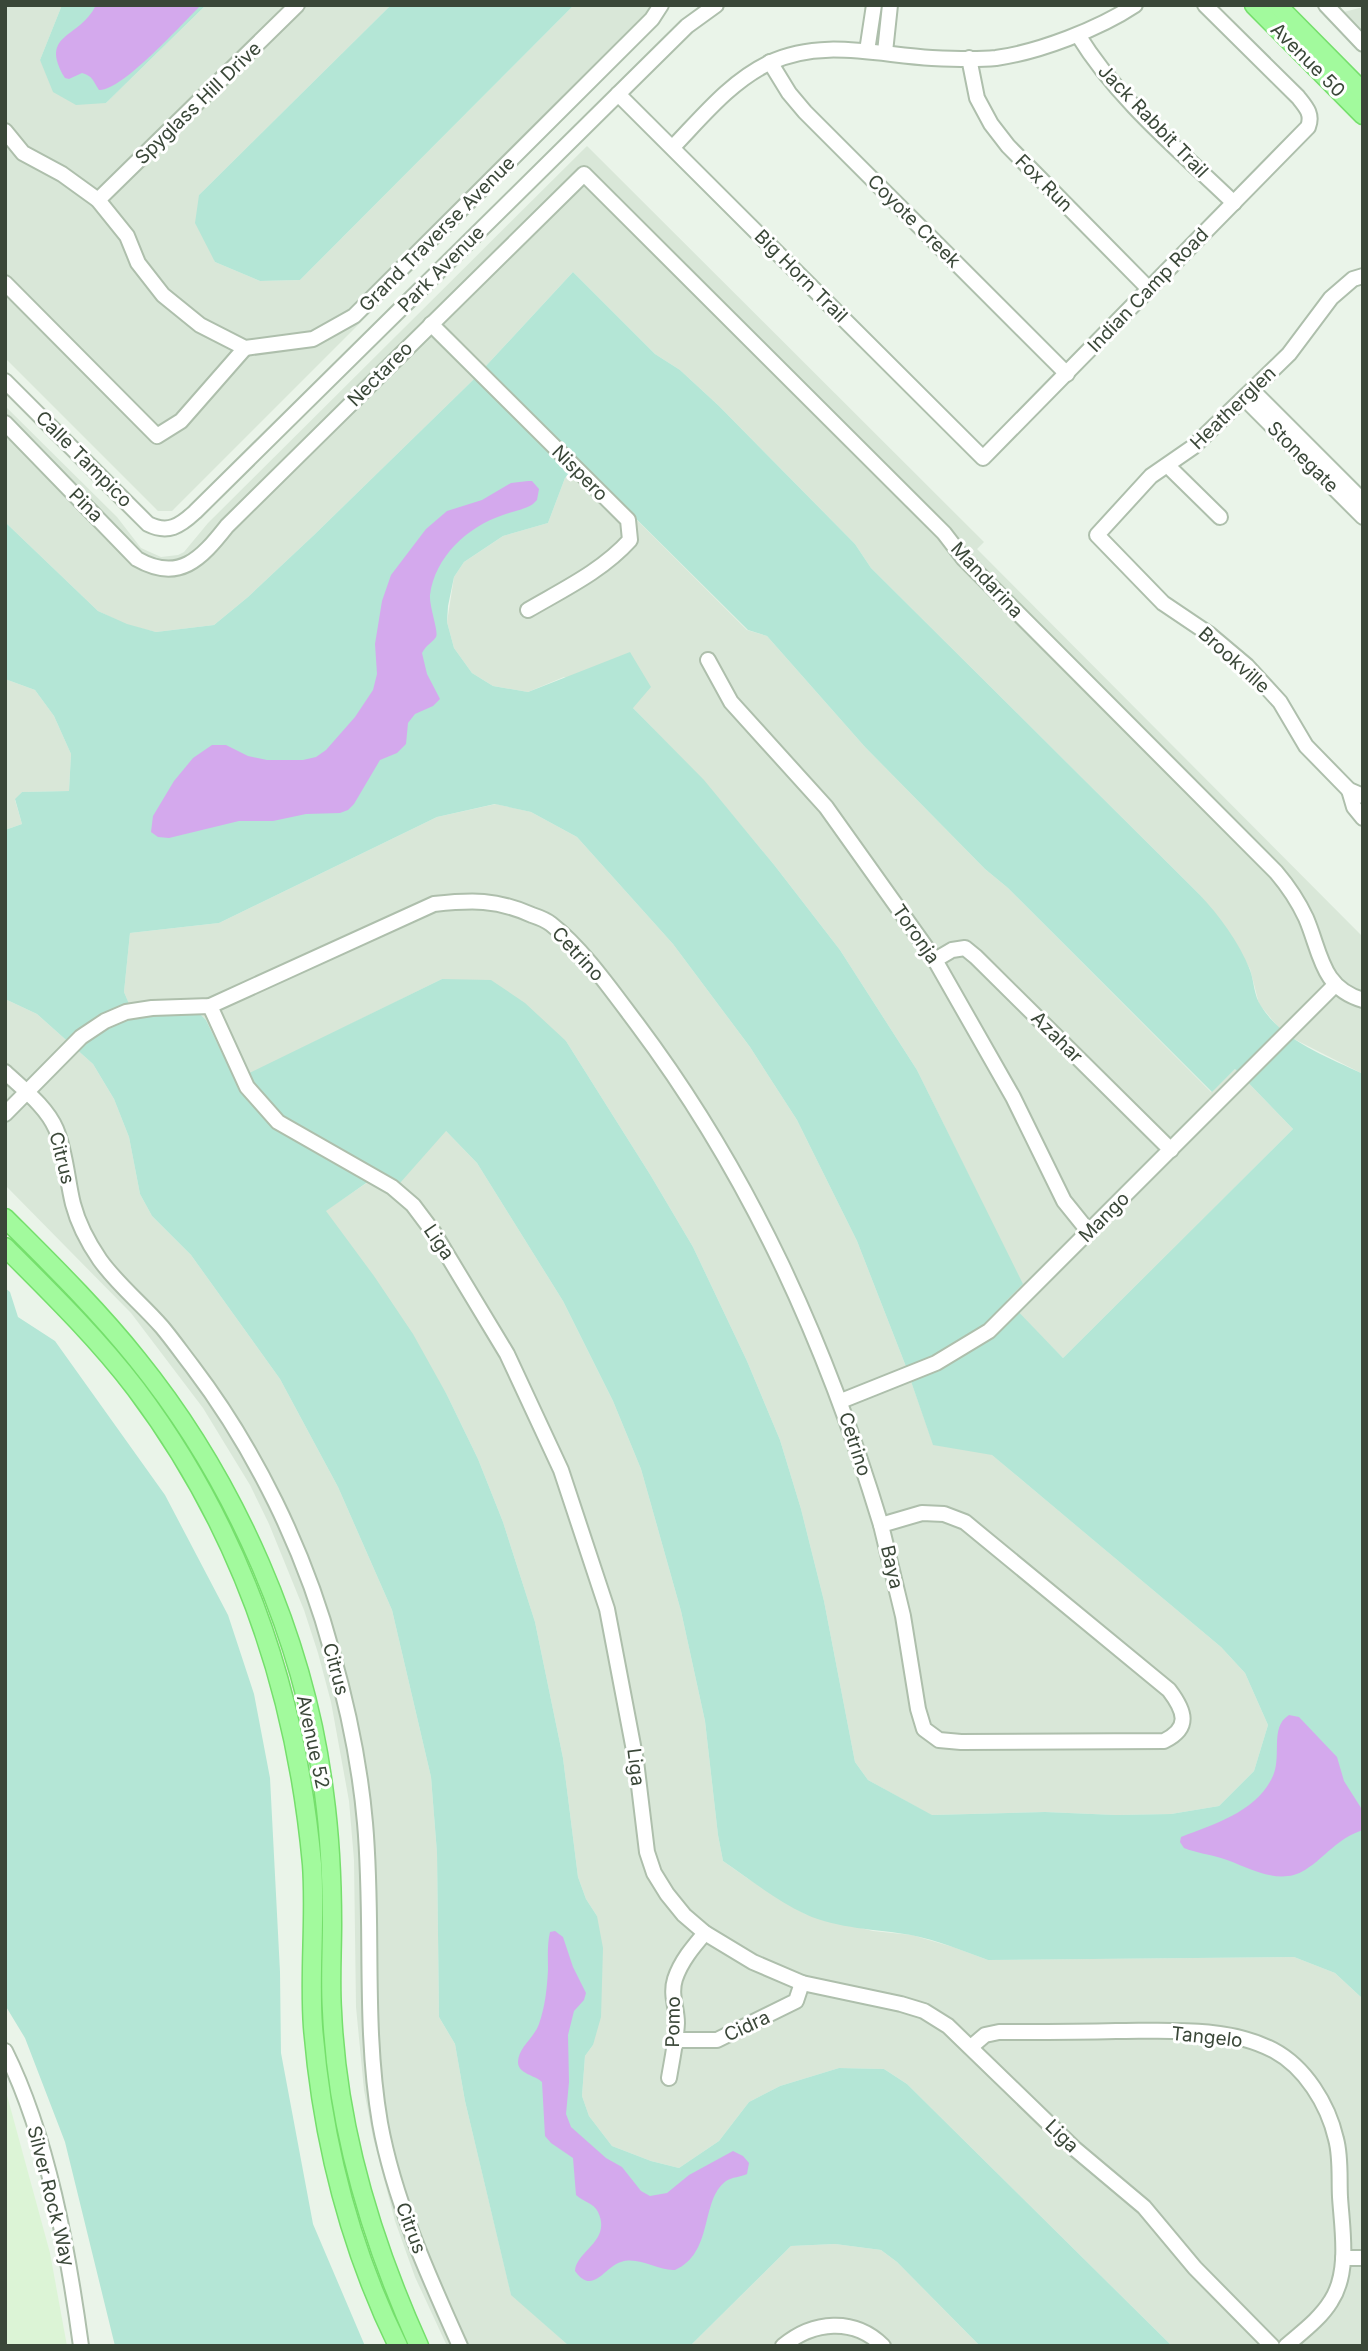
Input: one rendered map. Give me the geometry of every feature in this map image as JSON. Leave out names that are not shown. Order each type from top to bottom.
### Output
[{"type":"main road","name":"Avenue 50","points":[[1254,5],[1363,115]]},
{"type":"main road","name":"Avenue 50","points":[[1277,5],[1363,92]]},
{"type":"main road","name":"Avenue 52","points":[[5,1218],[109,1326],[177,1412],[233,1506],[276,1604],[307,1702],[324,1791],[331,1879],[335,2053],[350,2147],[377,2246],[419,2346]]},
{"type":"main road","name":"Avenue 52","points":[[5,1247],[94,1339],[156,1417],[198,1483],[221,1526],[265,1632],[288,1711],[306,1808],[312,1868],[313,2026],[327,2134],[340,2191],[360,2255],[384,2319],[398,2346]]},
{"type":"street","name":"Spyglass Hill Drive","points":[[98,200],[297,5]]},
{"type":"street","name":"Grand Traverse Avenue","points":[[245,348],[313,339],[354,316],[652,19],[661,5]]},
{"type":"street","name":"Park Avenue","points":[[166,530],[177,527],[190,517],[687,26],[716,5]]},
{"type":"street","points":[[867,51],[874,5]]},
{"type":"street","points":[[885,52],[890,5]]},
{"type":"street","points":[[673,147],[736,84],[770,62],[796,54],[831,49],[931,58],[996,58],[1078,35],[1135,5]]},
{"type":"street","name":"Indian Camp Road","points":[[983,458],[1304,132],[1311,120],[1298,97],[1205,5]]},
{"type":"street","points":[[1326,5],[1363,44]]},
{"type":"street","name":"Jack Rabbit Trail","points":[[1078,35],[1097,64],[1127,99],[1234,203]]},
{"type":"street","name":"Fox Run","points":[[969,58],[977,98],[990,124],[1008,146],[1149,289]]},
{"type":"street","name":"Coyote Creek","points":[[770,62],[789,93],[805,112],[1067,373]]},
{"type":"street","name":"Big Horn Trail","points":[[618,94],[983,458]]},
{"type":"street","points":[[5,131],[23,153],[62,174],[98,200],[127,236],[138,263],[163,295],[200,325],[245,348],[181,421],[157,436],[5,283]]},
{"type":"street","name":"Nectareo","points":[[175,569],[193,561],[212,546],[237,517],[584,174]]},
{"type":"street","name":"Mandarina","points":[[584,174],[944,533],[964,559],[1276,872],[1301,908],[1320,962],[1335,985]]},
{"type":"street","name":"Heatherglen","points":[[1097,535],[1151,476],[1193,447],[1289,354],[1331,298],[1353,279],[1363,276]]},
{"type":"street","name":"Nispero","points":[[431,324],[628,520],[630,540],[620,551],[595,571],[528,610]]},
{"type":"street","name":"Calle Tampico","points":[[5,381],[148,524],[166,530]]},
{"type":"street","name":"Stonegate","points":[[1248,394],[1358,501],[1363,517]]},
{"type":"street","name":"Pina","points":[[5,423],[137,559],[155,569],[175,569]]},
{"type":"street","points":[[1168,466],[1220,517]]},
{"type":"street","name":"Brookville","points":[[1097,535],[1163,603],[1209,634],[1247,666],[1280,702],[1306,746],[1357,794],[1354,807],[1363,818]]},
{"type":"street","name":"Toronja","points":[[708,660],[731,702],[826,807],[936,960],[1013,1097],[1064,1201],[1089,1232]]},
{"type":"street","name":"Cetrino","points":[[5,1114],[81,1037],[105,1021],[126,1012],[152,1008],[210,1006],[434,904],[471,900],[508,904],[550,923],[579,951],[645,1035],[690,1098],[729,1163],[797,1295],[841,1401],[881,1525]]},
{"type":"street","name":"Azahar","points":[[936,960],[952,950],[965,948],[1171,1150]]},
{"type":"street","points":[[1335,985],[1352,997],[1363,1000]]},
{"type":"street","name":"Mango","points":[[841,1401],[936,1363],[989,1331],[1335,985]]},
{"type":"street","name":"Liga","points":[[210,1006],[247,1087],[278,1122],[392,1187],[413,1205],[434,1233],[507,1354],[561,1470],[607,1609],[636,1761],[647,1852],[654,1873],[667,1894],[684,1915],[705,1933],[753,1962],[802,1983],[924,2011],[948,2026],[1075,2149],[1144,2207],[1195,2267],[1272,2346]]},
{"type":"street","name":"Citrus","points":[[5,1072],[44,1111],[56,1128],[74,1207],[84,1233],[101,1261],[162,1327],[234,1427],[266,1485],[313,1593],[332,1650],[345,1706],[357,1763],[365,1822],[369,1903],[370,2042],[381,2125],[399,2196],[433,2286],[460,2346]]},
{"type":"street","name":"Baya","points":[[922,1513],[944,1514],[965,1522],[1169,1690],[1180,1704],[1182,1726],[1177,1735],[1164,1741],[939,1740],[924,1729],[918,1709],[903,1616],[881,1525],[922,1513]]},
{"type":"street","name":"Pomo","points":[[669,2078],[676,2040],[677,2018],[672,2002],[674,1982],[684,1960],[705,1933]]},
{"type":"street","name":"Cidra","points":[[676,2040],[718,2040],[796,2001],[802,1983]]},
{"type":"street","name":"Tangelo","points":[[971,2048],[985,2035],[999,2032],[1204,2032],[1247,2040],[1274,2051],[1298,2068],[1312,2086],[1336,2138],[1343,2258],[1340,2280],[1332,2300],[1317,2318],[1286,2346]]},
{"type":"street","name":"Silver Rock Way","points":[[5,2052],[19,2078],[47,2173],[70,2262],[81,2346]]},
{"type":"street","points":[[1343,2258],[1363,2258]]},
{"type":"street","points":[[783,2346],[805,2331],[825,2325],[854,2327],[883,2346]]},
{"type":"shaded area","points":[[5,5],[62,5],[40,60],[106,103],[206,5],[391,5],[199,195],[215,262],[260,281],[300,280],[574,5],[669,5],[640,43],[172,511],[158,511],[5,358]]},
{"type":"shaded area","points":[[62,5],[206,5],[106,103],[76,105],[53,92],[40,60]]},
{"type":"shaded area","points":[[96,5],[201,5],[136,69],[109,88],[99,90],[86,74],[65,78],[56,52],[64,37],[89,16]]},
{"type":"shaded area","points":[[391,5],[574,5],[300,280],[260,281],[215,262],[195,223],[199,195]]},
{"type":"shaded area","points":[[1315,5],[1338,5],[1344,12],[1363,7],[1363,54]]},
{"type":"shaded area","points":[[587,146],[984,542],[977,549],[1363,937],[1363,1074],[1292,1038],[1279,1028],[1259,1004],[1250,969],[1227,930],[1199,894],[871,568],[855,544],[719,406],[680,370],[655,354],[573,272],[472,381],[314,535],[214,625],[156,632],[127,625],[98,611],[5,522],[5,406],[117,517],[141,548],[161,557],[184,552],[208,523]]},
{"type":"shaded area","points":[[573,272],[655,354],[680,370],[719,406],[855,544],[871,568],[1199,894],[1240,949],[1250,970],[1255,993],[1270,1019],[1307,1047],[1363,1074],[1363,1999],[1335,1973],[1294,1957],[988,1960],[921,1937],[844,1926],[818,1919],[784,1902],[723,1861],[705,1721],[681,1611],[641,1469],[613,1401],[563,1301],[477,1163],[446,1131],[400,1183],[382,1172],[326,1211],[413,1334],[447,1395],[478,1459],[503,1522],[535,1622],[563,1758],[578,1877],[586,1899],[597,1916],[603,1948],[601,2017],[593,2045],[585,2056],[582,2096],[589,2116],[612,2146],[679,2168],[719,2141],[749,2102],[780,2086],[839,2068],[884,2069],[907,2084],[1172,2346],[980,2346],[897,2262],[881,2250],[835,2244],[791,2246],[690,2346],[569,2346],[511,2295],[465,2101],[455,2044],[439,2017],[437,1853],[431,1777],[392,1610],[338,1487],[280,1379],[191,1255],[152,1216],[140,1194],[129,1137],[114,1099],[93,1064],[37,1014],[5,999],[5,830],[22,824],[15,799],[22,792],[69,791],[71,754],[54,716],[35,690],[5,679],[5,522],[98,611],[127,624],[156,632],[214,625],[314,535],[472,381]],"holes":[[[581,464],[748,630],[767,636],[865,747],[1212,1092],[1235,1069],[1293,1129],[1063,1358],[1007,1300],[1023,1284],[917,1070],[840,950],[704,780],[633,708],[651,687],[630,652],[528,692],[493,686],[472,673],[454,648],[447,622],[448,606],[454,577],[464,562],[503,536],[548,523],[565,478]],[[495,804],[531,812],[577,837],[673,944],[750,1047],[797,1120],[857,1241],[933,1445],[992,1455],[1221,1647],[1245,1673],[1268,1725],[1254,1771],[1219,1806],[1171,1814],[1045,1812],[932,1815],[868,1780],[855,1762],[824,1601],[801,1509],[780,1440],[747,1361],[693,1247],[651,1176],[566,1041],[525,1003],[491,980],[442,979],[235,1080],[206,1020],[201,1015],[135,1018],[124,992],[130,933],[219,923],[437,817]]]},
{"type":"shaded area","points":[[581,464],[747,630],[767,636],[865,747],[1211,1092],[1235,1069],[1293,1129],[1063,1358],[1006,1300],[1022,1284],[917,1070],[840,950],[704,781],[633,708],[564,677],[528,692],[493,686],[472,673],[454,648],[447,622],[454,577],[464,562],[503,536],[548,523],[565,478]]},
{"type":"shaded area","points":[[532,481],[539,489],[537,500],[533,504],[477,527],[455,545],[438,568],[430,595],[437,634],[422,653],[427,674],[440,699],[433,706],[415,714],[408,723],[406,744],[397,753],[380,760],[348,810],[340,813],[306,814],[273,821],[239,821],[169,838],[158,837],[151,832],[153,816],[174,781],[193,758],[212,745],[226,745],[248,756],[267,760],[303,760],[316,757],[326,750],[355,717],[373,690],[377,674],[375,644],[382,601],[391,575],[426,529],[447,511],[482,500],[511,483]]},
{"type":"shaded area","points":[[5,679],[35,690],[54,716],[71,754],[69,791],[22,792],[15,800],[22,824],[5,830]]},
{"type":"shaded area","points":[[496,804],[531,812],[577,837],[673,944],[750,1047],[797,1120],[857,1241],[933,1444],[991,1454],[1221,1647],[1245,1673],[1268,1725],[1254,1771],[1219,1806],[1171,1814],[1045,1812],[931,1815],[868,1780],[855,1762],[824,1601],[780,1440],[747,1361],[693,1247],[566,1041],[442,979],[235,1081],[206,1020],[201,1015],[161,1015],[135,1019],[124,992],[130,933],[219,923],[437,817]]},
{"type":"shaded area","points":[[5,999],[37,1014],[93,1064],[114,1099],[129,1137],[140,1194],[152,1216],[191,1255],[280,1379],[338,1487],[392,1610],[431,1777],[437,1853],[439,2017],[455,2044],[465,2101],[511,2294],[569,2346],[447,2346],[415,2277],[395,2221],[364,2090],[356,2007],[354,1860],[349,1801],[331,1702],[318,1653],[304,1610],[269,1524],[250,1485],[203,1408],[131,1313],[5,1185]]},
{"type":"shaded area","points":[[445,1130],[477,1163],[563,1301],[613,1401],[641,1469],[681,1611],[705,1721],[723,1861],[805,1914],[873,1931],[912,1935],[988,1960],[1294,1957],[1335,1973],[1363,1999],[1363,2346],[1172,2346],[907,2084],[884,2069],[839,2068],[780,2086],[749,2102],[719,2141],[679,2168],[612,2146],[589,2116],[582,2096],[585,2056],[593,2045],[597,1916],[586,1899],[578,1877],[563,1758],[535,1622],[503,1522],[478,1459],[447,1395],[325,1211],[383,1172],[400,1182]]},
{"type":"shaded area","points":[[5,1288],[10,1292],[18,1317],[55,1341],[165,1495],[228,1615],[254,1694],[270,1778],[280,1972],[281,2053],[313,2224],[365,2346],[115,2346],[65,2142],[25,2038],[5,2005]]},
{"type":"shaded area","points":[[1289,1715],[1299,1717],[1337,1757],[1344,1781],[1363,1811],[1363,1830],[1339,1843],[1313,1865],[1295,1875],[1273,1876],[1184,1848],[1180,1842],[1181,1837],[1232,1816],[1254,1801],[1263,1791],[1275,1771],[1279,1728]]},
{"type":"shaded area","points":[[555,1931],[563,1937],[573,1967],[586,1993],[584,2000],[574,2011],[568,2035],[569,2082],[566,2114],[571,2127],[606,2158],[622,2167],[641,2191],[650,2196],[667,2193],[689,2175],[733,2151],[749,2163],[747,2174],[726,2181],[718,2190],[696,2252],[675,2270],[628,2261],[621,2262],[598,2278],[587,2281],[575,2271],[581,2257],[597,2238],[601,2222],[596,2209],[576,2195],[573,2158],[545,2136],[542,2082],[524,2072],[518,2062],[541,2018],[547,1984],[549,1937],[550,1932]]},
{"type":"shaded area","points":[[5,2088],[50,2253],[67,2346],[5,2346]]},
{"type":"shaded area","points":[[835,2244],[881,2250],[897,2262],[980,2346],[690,2346],[791,2246]]}]
